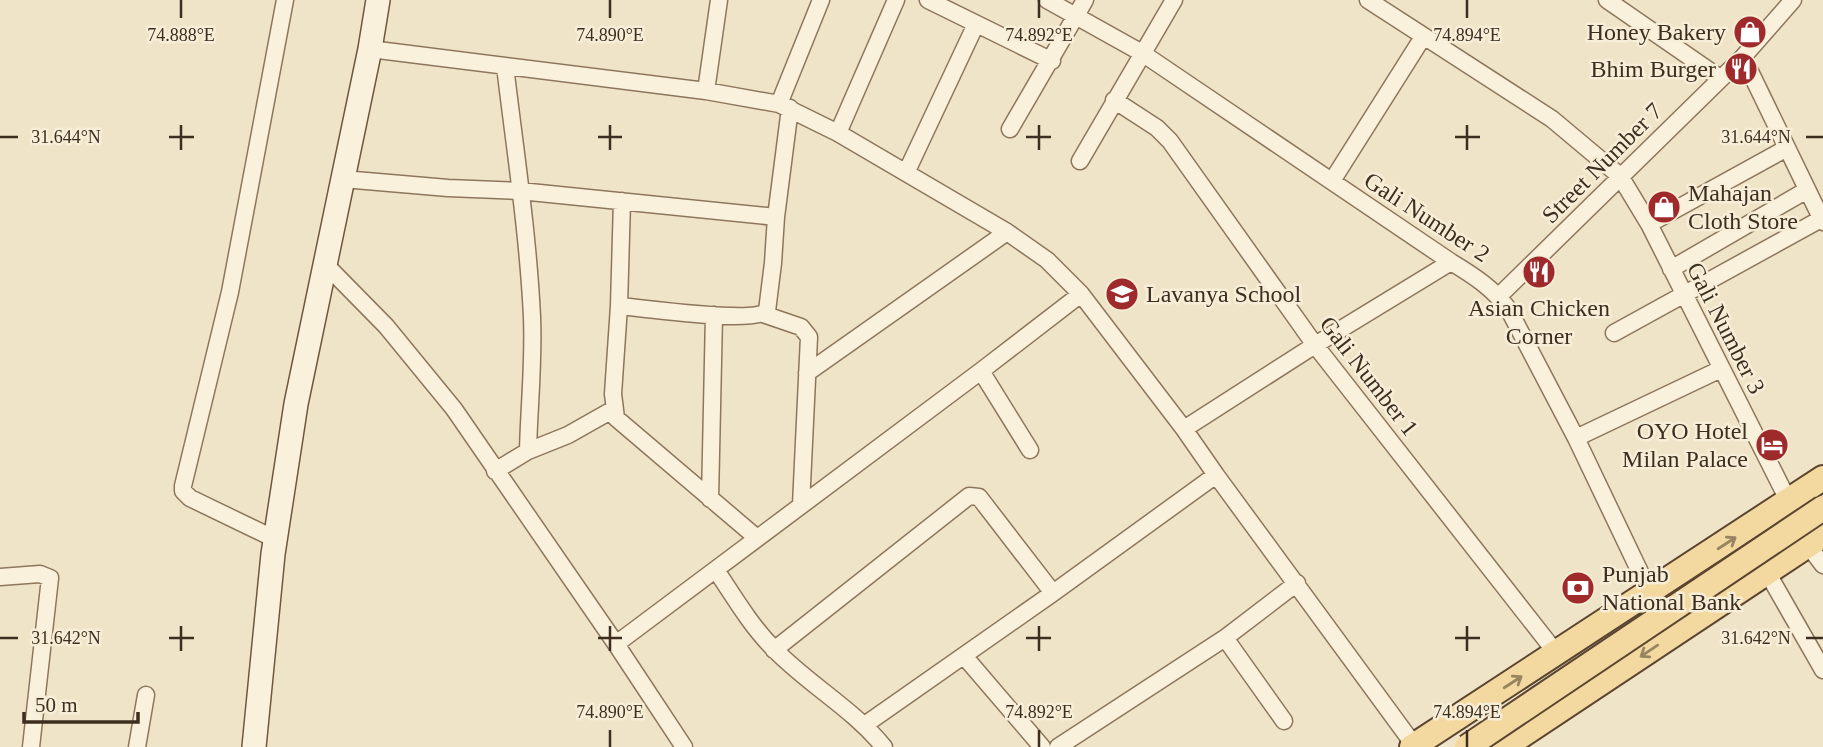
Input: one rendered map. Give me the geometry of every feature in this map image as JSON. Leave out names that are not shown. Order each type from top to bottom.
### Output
[{"type":"main road","points":[[1413,746],[1823,478]]},
{"type":"main road","points":[[1467,747],[1823,508]]},
{"type":"main road","points":[[1504,747],[1815,539]]},
{"type":"street","points":[[275,539],[190,498],[183,491],[183,486],[230,292],[285,0]]},
{"type":"street","points":[[706,91],[719,0]]},
{"type":"street","points":[[763,314],[769,306],[785,106],[821,0]]},
{"type":"street","points":[[838,133],[896,0]]},
{"type":"street","points":[[928,0],[1052,61]]},
{"type":"street","name":"Gali Number 2","points":[[1048,0],[1142,53],[1486,283],[1499,296],[1509,310],[1576,438],[1650,593],[1675,634]]},
{"type":"street","points":[[1010,129],[1052,61],[1085,0]]},
{"type":"street","points":[[1080,161],[1174,0]]},
{"type":"street","name":"Gali Number 3","points":[[1368,0],[1552,119],[1620,176],[1649,225],[1789,502]]},
{"type":"street","points":[[1607,0],[1720,78]]},
{"type":"street","name":"Street Number 7","points":[[1499,296],[1743,57],[1793,0]]},
{"type":"street","points":[[254,747],[275,539],[296,404],[370,49],[373,1]]},
{"type":"street","points":[[906,173],[976,24]]},
{"type":"street","points":[[1332,181],[1423,37]]},
{"type":"street","points":[[370,49],[706,91],[785,106],[838,133],[1007,232],[1048,260],[1081,294],[1184,429],[1413,746]]},
{"type":"street","points":[[1614,333],[1822,220],[1743,57]]},
{"type":"street","points":[[505,66],[529,258],[533,321],[528,452]]},
{"type":"street","name":"Gali Number 1","points":[[1114,100],[1157,128],[1170,141],[1315,345],[1556,654]]},
{"type":"street","points":[[1649,225],[1787,148]]},
{"type":"street","points":[[343,179],[520,191],[775,218]]},
{"type":"street","points":[[1671,269],[1807,190]]},
{"type":"street","points":[[622,201],[614,409],[621,424],[757,538]]},
{"type":"street","points":[[807,373],[1007,232]]},
{"type":"street","points":[[1184,429],[1451,262]]},
{"type":"street","points":[[325,264],[386,326],[454,409],[617,644],[684,747]]},
{"type":"street","points":[[617,644],[1081,294]]},
{"type":"street","points":[[619,306],[714,315],[763,314],[801,327],[807,332],[809,337],[801,505]]},
{"type":"street","points":[[710,499],[714,315]]},
{"type":"street","points":[[1576,438],[1721,369]]},
{"type":"street","points":[[981,371],[1030,450]]},
{"type":"street","points":[[495,471],[614,409]]},
{"type":"street","points":[[866,724],[1216,475]]},
{"type":"street","points":[[774,650],[970,496],[979,497],[1053,593]]},
{"type":"street","points":[[1815,539],[1823,565]]},
{"type":"street","points":[[716,570],[750,622],[774,650],[866,724],[884,747]]},
{"type":"street","points":[[1767,572],[1823,670]]},
{"type":"street","points":[[0,577],[40,574],[50,578],[31,747]]},
{"type":"street","points":[[1058,747],[1225,638],[1297,583]]},
{"type":"street","points":[[1225,638],[1284,721]]},
{"type":"street","points":[[964,656],[1042,747]]},
{"type":"street","points":[[137,747],[146,695]]},
{"type":"place","name":"Honey Bakery","points":[[1750,32]]},
{"type":"place","name":"Bhim Burger","points":[[1741,69]]},
{"type":"place","name":"Mahajan Cloth Store","points":[[1664,207]]},
{"type":"place","name":"Asian Chicken Corner","points":[[1539,272]]},
{"type":"place","name":"Lavanya School","points":[[1122,294]]},
{"type":"place","name":"OYO Hotel Milan Palace","points":[[1772,445]]},
{"type":"place","name":"Punjab National Bank","points":[[1578,588]]}]
